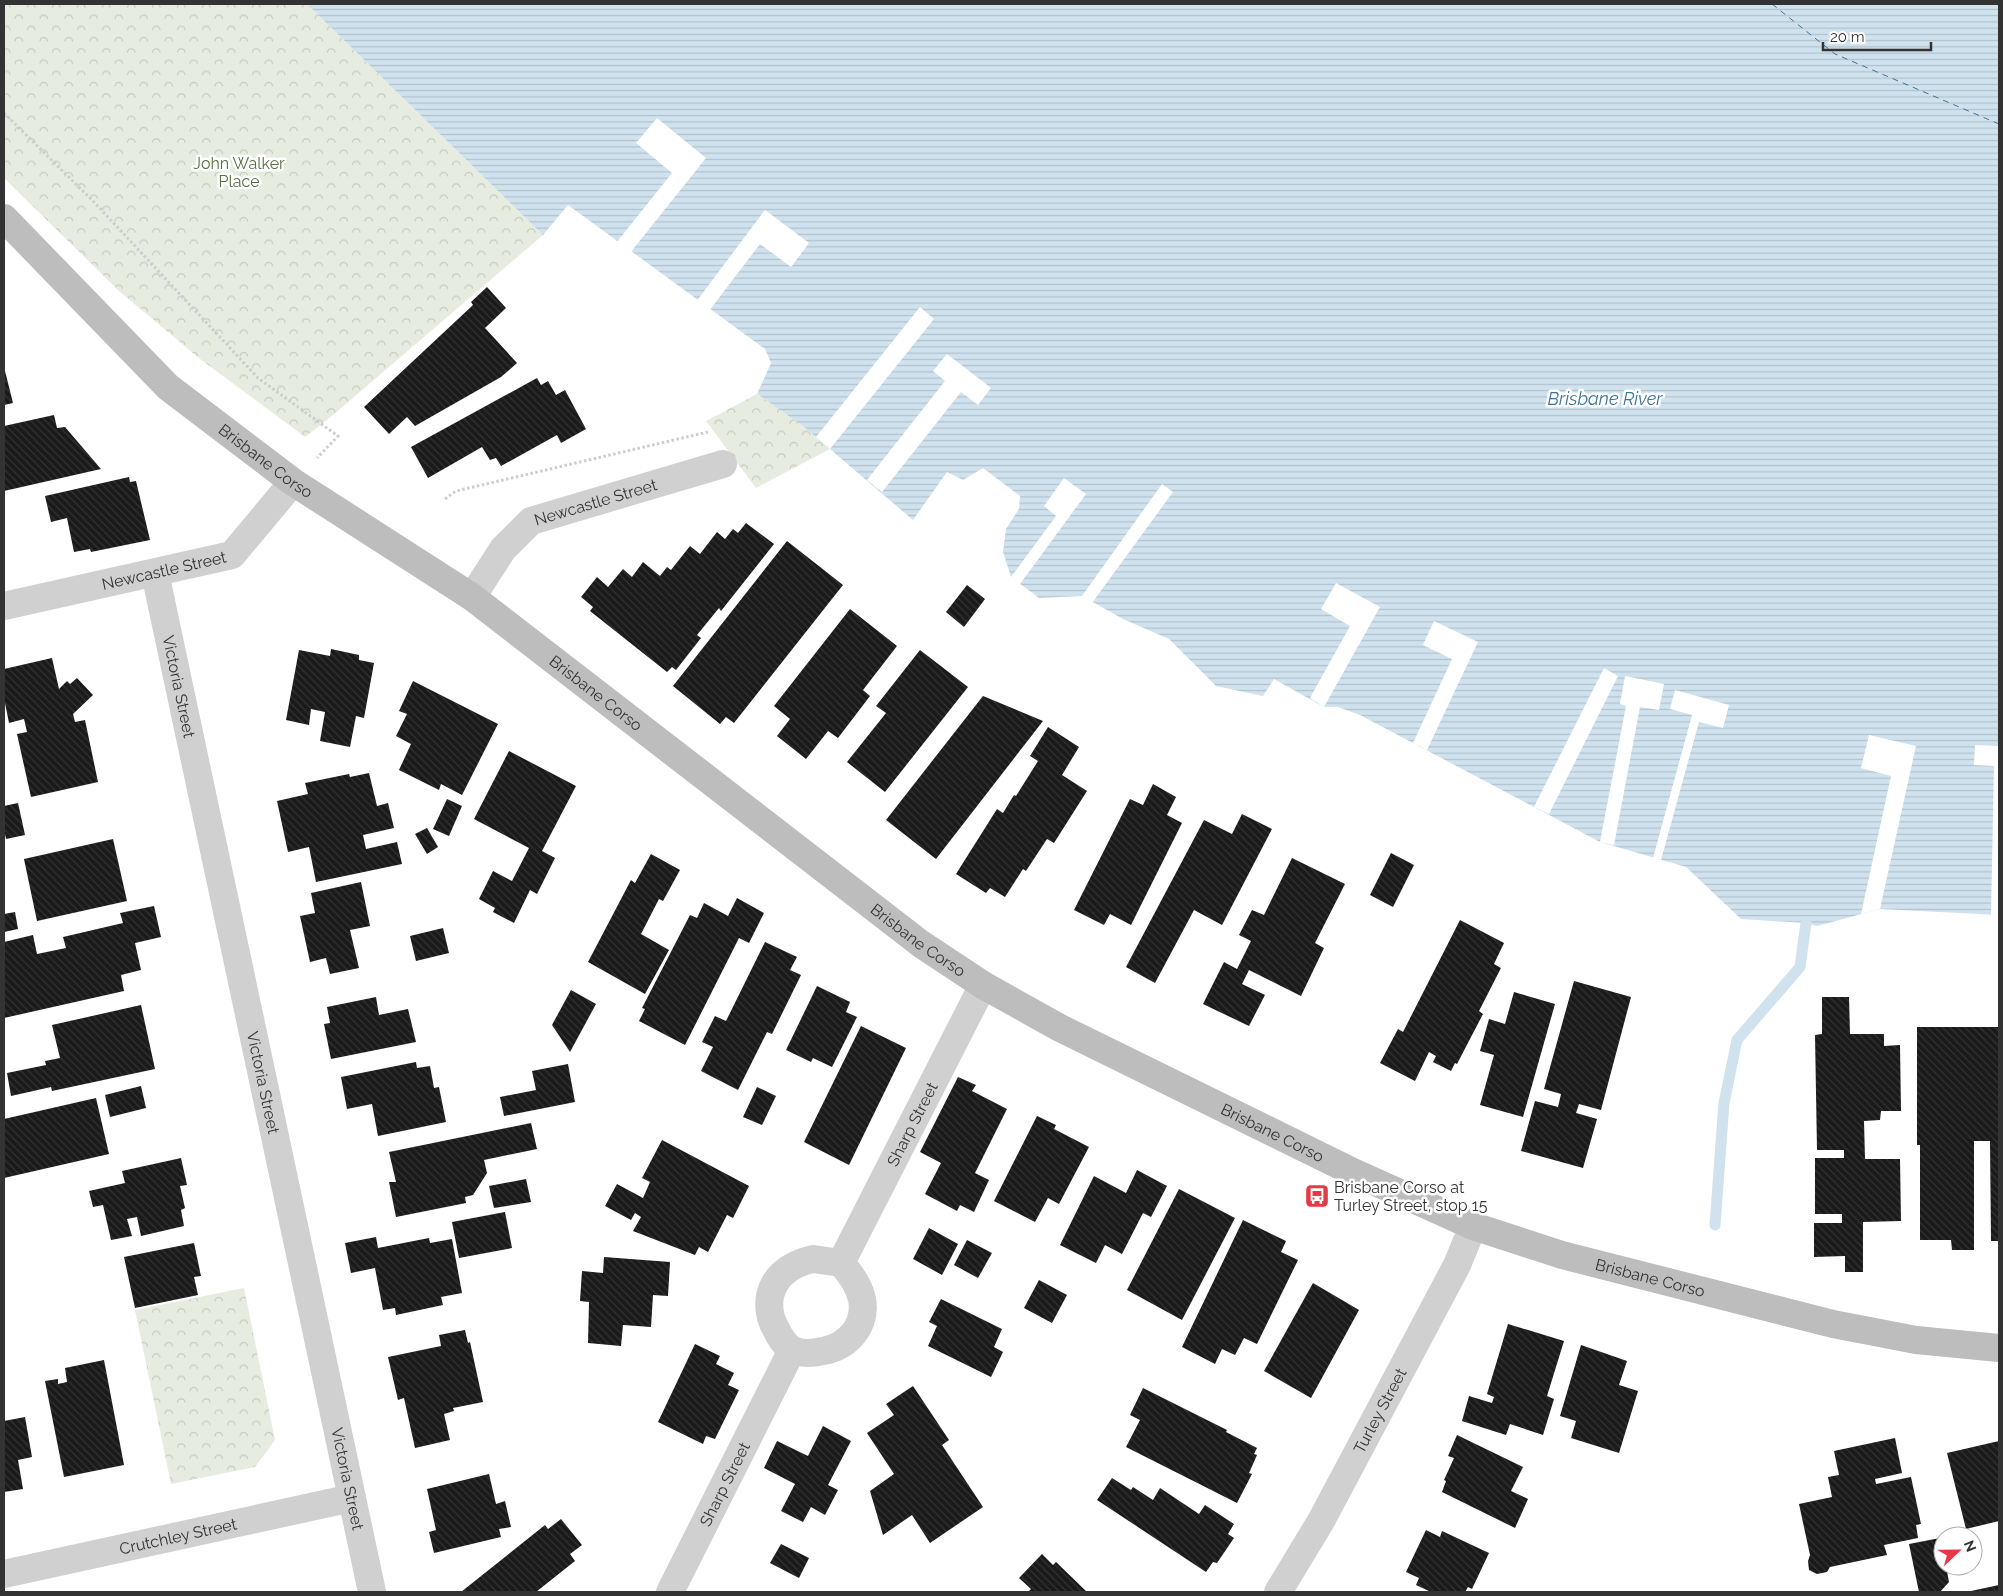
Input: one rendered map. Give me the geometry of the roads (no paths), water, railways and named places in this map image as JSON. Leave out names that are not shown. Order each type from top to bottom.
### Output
[{"type":"street","name":"Brisbane Corso","points":[[4,218],[168,387],[293,482],[472,597],[920,944],[983,985],[1060,1028],[1353,1172],[1474,1226],[1562,1255],[1833,1324],[1916,1340],[1999,1348]]},
{"type":"street","name":"Newcastle Street","points":[[472,597],[503,549],[531,521],[723,464]]},
{"type":"street","name":"Newcastle Street","points":[[4,606],[232,555],[293,482]]},
{"type":"street","name":"Victoria Street","points":[[155,573],[372,1592]]},
{"type":"street","name":"Sharp Street","points":[[841,1263],[983,985]]},
{"type":"street","name":"Turley Street","points":[[1278,1592],[1331,1504],[1457,1265],[1474,1226]]},
{"type":"street","points":[[813,1259],[841,1263],[852,1276],[862,1299],[862,1315],[859,1326],[849,1339],[836,1349],[812,1353],[792,1350],[779,1335],[771,1320],[768,1304],[772,1288],[781,1274],[797,1262],[813,1259]]},
{"type":"street","name":"Sharp Street","points":[[670,1592],[792,1350]]},
{"type":"street","name":"Crutchley Street","points":[[4,1574],[352,1498]]},
{"type":"water","name":"Brisbane River","points":[[307,4],[1999,4],[1999,915],[1880,909],[1817,926],[1806,923],[1741,919],[1686,867],[1600,842],[1360,715],[1338,707],[1324,707],[1274,679],[1263,696],[1216,686],[1169,639],[1123,619],[1082,596],[1039,598],[1011,577],[1003,552],[1006,529],[1019,509],[1020,496],[983,468],[963,480],[947,472],[913,520],[803,426],[757,394],[771,363],[765,349],[568,205],[543,235]]},
{"type":"waterway","points":[[1715,1225],[1724,1103],[1737,1040],[1800,967],[1806,923]]},
{"type":"place","name":"Brisbane Corso at Turley Street, stop 15","points":[[1317,1196]]},
{"type":"park label","name":"John Walker Place","points":[[239,172]]}]
